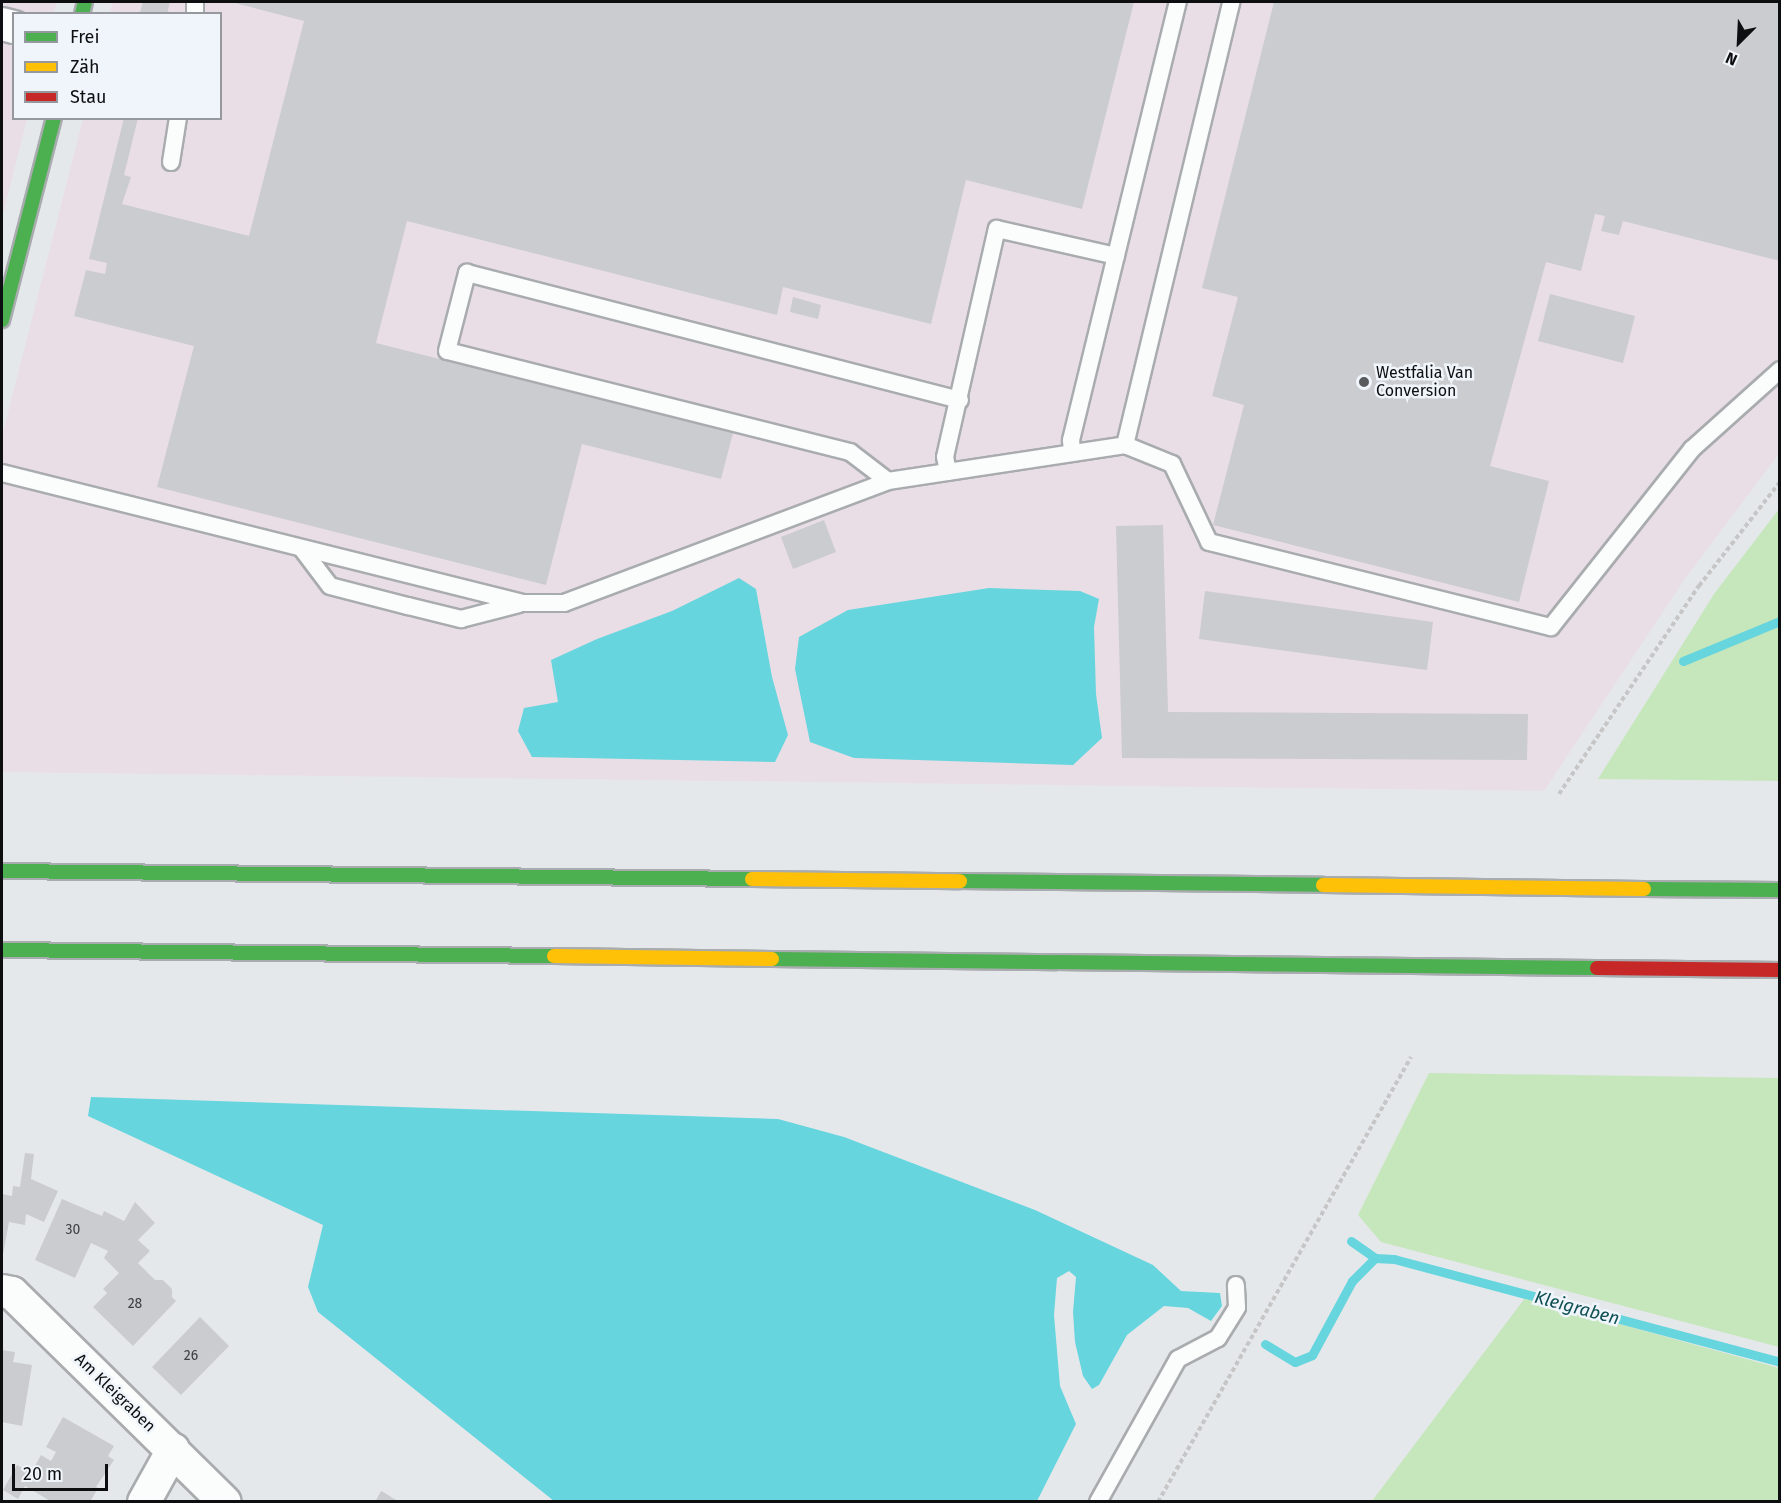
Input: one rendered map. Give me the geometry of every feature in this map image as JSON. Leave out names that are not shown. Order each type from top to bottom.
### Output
[{"type":"main road","points":[[2,320],[53,120]]},
{"type":"main road","points":[[2,871],[1779,890]]},
{"type":"main road","points":[[2,950],[1779,970]]},
{"type":"street","name":"Am Kleigraben","points":[[2,1291],[12,1293],[225,1502]]},
{"type":"street","points":[[144,1502],[174,1450]]},
{"type":"lane","points":[[1072,453],[1071,440],[1178,2]]},
{"type":"lane","points":[[1125,445],[1231,2]]},
{"type":"lane","points":[[171,162],[178,120]]},
{"type":"lane","points":[[948,472],[945,457],[960,400],[997,229],[1116,256]]},
{"type":"lane","points":[[888,481],[850,452],[447,351],[467,273],[960,400]]},
{"type":"lane","points":[[2,473],[523,603],[564,603],[888,481],[1125,445],[1172,464],[1209,542],[1551,627],[1692,449],[1779,370]]},
{"type":"lane","points":[[302,549],[330,586],[461,619],[523,603]]},
{"type":"lane","points":[[1098,1502],[1178,1359],[1218,1338],[1237,1307],[1236,1285]]},
{"type":"path","points":[[1559,794],[1699,586],[1779,482]]},
{"type":"path","points":[[1158,1502],[1411,1057]]},
{"type":"shaded area","points":[[2,2],[57,2],[54,12],[12,12],[12,120],[27,120],[2,218]]},
{"type":"shaded area","points":[[113,2],[1779,2],[1779,454],[1687,576],[1544,791],[2,772],[2,436],[83,120],[222,120],[222,12],[110,12]]},
{"type":"green space","points":[[1779,509],[1779,781],[1598,779],[1714,594]]},
{"type":"green space","points":[[1429,1073],[1779,1078],[1779,1347],[1381,1242],[1358,1215]]},
{"type":"green space","points":[[1525,1298],[1779,1368],[1779,1501],[1372,1501]]},
{"type":"water","points":[[739,578],[756,589],[772,677],[788,735],[775,762],[532,757],[518,731],[524,708],[558,702],[551,660],[597,639],[672,611]]},
{"type":"water","points":[[989,588],[1080,591],[1099,599],[1094,627],[1096,694],[1102,738],[1073,765],[854,758],[810,742],[795,669],[799,637],[848,610]]},
{"type":"water","points":[[91,1097],[778,1119],[844,1137],[1035,1210],[1153,1265],[1181,1291],[1220,1293],[1222,1306],[1211,1321],[1188,1308],[1164,1306],[1127,1335],[1099,1385],[1092,1389],[1083,1376],[1075,1342],[1073,1312],[1076,1277],[1069,1271],[1057,1278],[1054,1315],[1060,1386],[1076,1424],[1037,1501],[554,1501],[318,1312],[308,1287],[323,1225],[88,1116]]},
{"type":"building","points":[[143,2],[170,2],[168,12],[140,12]]},
{"type":"building","points":[[231,2],[1134,2],[1082,209],[966,180],[931,324],[783,287],[777,315],[407,221],[376,343],[733,433],[721,479],[582,444],[546,585],[157,487],[194,346],[74,316],[86,270],[105,274],[107,263],[89,259],[124,120],[138,120],[124,175],[131,177],[122,204],[249,236],[304,21]]},
{"type":"building","points":[[1274,2],[1780,2],[1780,261],[1623,221],[1619,235],[1601,231],[1605,216],[1595,214],[1581,271],[1546,262],[1490,466],[1549,481],[1519,602],[1213,525],[1244,405],[1212,396],[1238,297],[1202,288]]},
{"type":"building","points":[[1550,294],[1635,316],[1623,363],[1538,341]]},
{"type":"building","points":[[793,297],[821,305],[818,319],[790,312]]},
{"type":"building","points":[[824,520],[836,552],[793,569],[781,537]]},
{"type":"building","points":[[1163,525],[1168,712],[1528,714],[1527,760],[1122,758],[1116,526]]},
{"type":"building","points":[[1205,591],[1433,622],[1427,670],[1199,639]]},
{"type":"building","points":[[25,1153],[34,1154],[31,1179],[58,1191],[44,1222],[26,1214],[25,1225],[9,1222],[2,1260],[2,1194],[12,1196],[13,1186],[20,1187]]},
{"type":"building","points":[[62,1199],[102,1216],[104,1211],[124,1221],[135,1202],[155,1223],[138,1240],[150,1251],[138,1263],[155,1280],[163,1280],[172,1289],[172,1297],[176,1301],[133,1346],[93,1307],[107,1293],[103,1289],[119,1273],[104,1258],[108,1251],[91,1243],[75,1278],[35,1260]]},
{"type":"building","points":[[200,1317],[229,1346],[181,1395],[152,1367]]},
{"type":"building","points":[[2,1350],[15,1352],[13,1362],[32,1365],[22,1426],[2,1422]]},
{"type":"building","points":[[63,1417],[114,1446],[108,1456],[114,1460],[96,1487],[98,1488],[90,1502],[52,1502],[25,1486],[18,1499],[3,1490],[17,1465],[31,1473],[41,1455],[51,1461],[56,1452],[46,1447]]},
{"type":"building","points":[[381,1491],[385,1493],[399,1502],[375,1502]]},
{"type":"waterway","points":[[1683,661],[1780,621]]},
{"type":"waterway","name":"Kleigraben","points":[[1351,1241],[1375,1258]]},
{"type":"waterway","name":"Kleigraben","points":[[1265,1344],[1295,1362],[1312,1355],[1352,1281],[1375,1258],[1394,1259],[1780,1362]]},
{"type":"traffic: fast","points":[[82,12],[85,2]]},
{"type":"traffic: fast","points":[[2,320],[53,120]]},
{"type":"traffic: fast","points":[[2,871],[752,879]]},
{"type":"traffic: fast","points":[[960,881],[1323,885]]},
{"type":"traffic: fast","points":[[1644,889],[1780,890]]},
{"type":"traffic: fast","points":[[2,950],[554,956]]},
{"type":"traffic: fast","points":[[772,959],[1597,968]]},
{"type":"traffic: slow","points":[[752,879],[960,881]]},
{"type":"traffic: slow","points":[[1323,885],[1644,889]]},
{"type":"traffic: slow","points":[[554,956],[772,959]]},
{"type":"traffic: jam","points":[[1597,968],[1780,970]]},
{"type":"place","name":"Westfalia Van Conversion","points":[[1364,382]]}]
